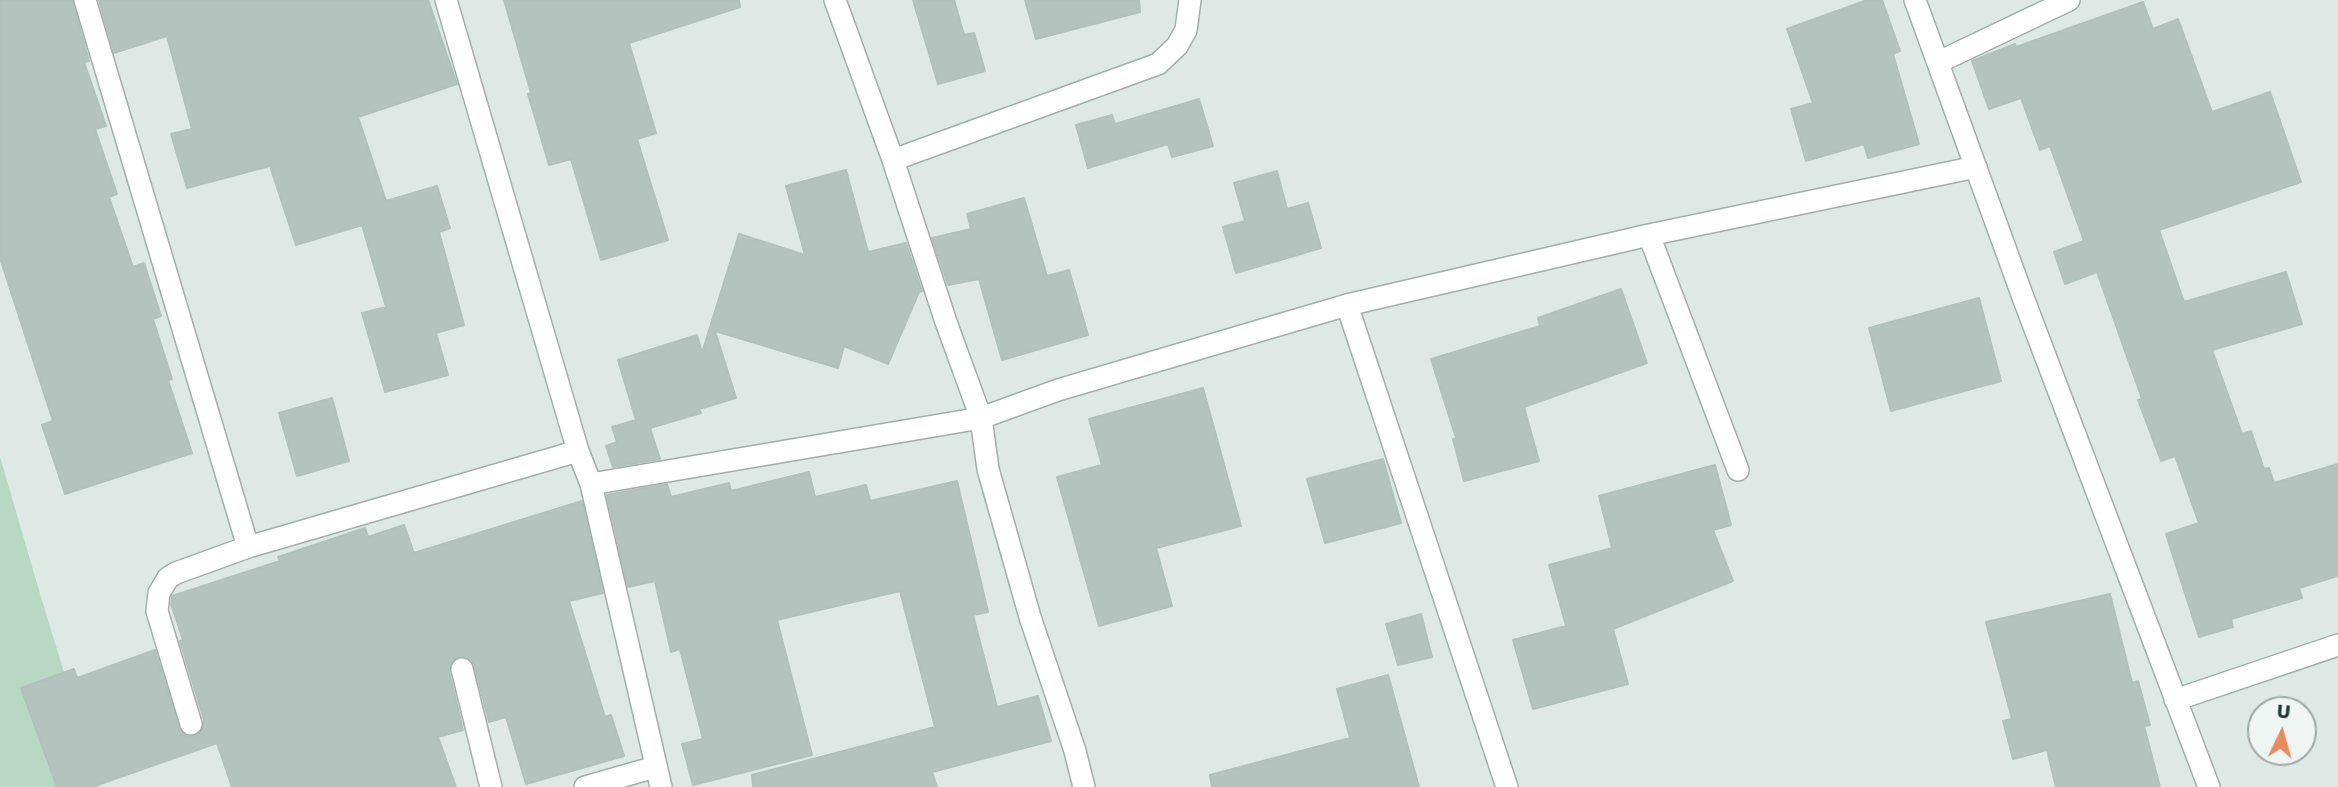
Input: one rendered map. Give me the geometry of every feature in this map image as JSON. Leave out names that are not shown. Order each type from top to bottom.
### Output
[{"type":"street","points":[[85,0],[248,547]]},
{"type":"street","points":[[446,0],[578,452],[591,484],[658,777],[586,787]]},
{"type":"street","points":[[835,0],[894,160],[946,322],[981,418],[988,469],[1030,617],[1084,787]]},
{"type":"street","points":[[894,160],[1158,64],[1177,46],[1186,30],[1190,0]]},
{"type":"street","points":[[1915,0],[2175,700],[2202,785]]},
{"type":"street","points":[[1939,62],[2069,0]]},
{"type":"street","points":[[591,484],[981,418],[1058,390],[1347,305],[1648,235],[1976,167]]},
{"type":"street","points":[[1648,235],[1738,470]]},
{"type":"street","points":[[1347,305],[1507,787]]},
{"type":"street","points":[[191,724],[157,611],[159,593],[168,578],[248,547],[578,452]]},
{"type":"street","points":[[2175,700],[2338,645]]},
{"type":"street","points":[[462,669],[491,787]]},
{"type":"green space","points":[[0,457],[41,597],[99,787],[0,787]]},
{"type":"building","points":[[0,0],[72,0],[89,61],[84,62],[106,126],[95,129],[117,194],[109,197],[133,267],[144,263],[161,316],[153,319],[172,379],[168,380],[192,453],[65,494],[42,425],[53,421],[0,258]]},
{"type":"building","points":[[99,0],[428,0],[457,84],[358,117],[386,201],[437,186],[450,228],[439,232],[464,325],[436,333],[448,375],[385,392],[362,313],[386,307],[362,225],[296,245],[270,166],[187,188],[171,134],[192,129],[167,36],[114,53]]},
{"type":"building","points":[[504,0],[739,0],[740,7],[629,43],[656,133],[637,139],[668,240],[601,260],[571,159],[549,165]]},
{"type":"building","points":[[913,0],[954,0],[964,35],[974,33],[985,71],[938,84]]},
{"type":"building","points":[[1025,0],[1139,0],[1140,12],[1036,39]]},
{"type":"building","points":[[1867,0],[1882,0],[1900,51],[1893,54],[1919,144],[1868,158],[1864,144],[1806,161],[1791,109],[1813,103],[1787,29]]},
{"type":"building","points":[[2143,2],[2153,29],[2178,19],[2212,112],[2270,92],[2301,182],[2159,230],[2184,302],[2286,272],[2302,324],[2212,350],[2242,434],[2251,431],[2264,469],[2269,468],[2274,483],[2338,464],[2338,576],[2299,588],[2302,598],[2231,619],[2233,627],[2199,637],[2166,534],[2199,523],[2175,456],[2161,461],[2138,400],[2142,399],[2097,272],[2065,284],[2054,252],[2084,241],[2050,146],[2040,150],[2021,98],[1989,109],[1972,61]]},
{"type":"building","points":[[1199,99],[1213,146],[1172,157],[1168,144],[1088,168],[1076,125],[1112,115],[1115,124]]},
{"type":"building","points":[[846,170],[868,252],[906,243],[922,291],[919,292],[888,364],[844,346],[838,368],[715,331],[736,398],[699,409],[701,413],[650,428],[660,459],[613,467],[606,446],[617,442],[612,427],[636,420],[618,360],[697,335],[702,353],[739,234],[805,255],[786,186]]},
{"type":"building","points":[[1277,171],[1287,209],[1308,203],[1321,248],[1236,273],[1223,227],[1245,221],[1234,183]]},
{"type":"building","points":[[1024,198],[1047,276],[1069,270],[1088,335],[1002,360],[979,279],[948,285],[932,238],[971,229],[967,214]]},
{"type":"building","points":[[1621,289],[1647,363],[1524,407],[1539,461],[1464,481],[1453,439],[1456,438],[1431,359],[1540,326],[1538,318]]},
{"type":"building","points":[[1979,298],[2001,381],[1891,411],[1869,328]]},
{"type":"building","points":[[1203,388],[1241,526],[1156,548],[1172,606],[1099,626],[1057,477],[1102,465],[1089,419]]},
{"type":"building","points":[[332,398],[349,461],[297,476],[279,413]]},
{"type":"building","points":[[1383,459],[1401,523],[1325,543],[1307,479]]},
{"type":"building","points":[[1715,465],[1731,525],[1713,530],[1733,581],[1613,629],[1628,684],[1533,709],[1513,640],[1566,626],[1549,565],[1612,548],[1599,496]]},
{"type":"building","points":[[809,472],[815,497],[866,485],[870,501],[957,481],[988,612],[973,615],[997,707],[1038,696],[1051,741],[932,772],[937,787],[753,787],[752,775],[935,727],[900,591],[777,620],[812,755],[693,785],[682,744],[703,739],[680,649],[671,652],[655,581],[628,587],[607,495],[667,484],[671,497],[729,483],[731,491]]},
{"type":"building","points":[[582,501],[603,593],[569,601],[605,717],[611,715],[624,756],[526,784],[506,717],[489,722],[474,665],[471,659],[460,656],[452,660],[449,671],[463,730],[438,737],[456,787],[232,787],[217,743],[92,787],[57,787],[21,688],[74,669],[77,678],[155,650],[179,728],[189,737],[201,732],[204,720],[180,641],[183,640],[171,604],[172,596],[280,561],[278,557],[365,528],[368,537],[404,525],[414,553]]},
{"type":"building","points":[[2110,594],[2132,683],[2138,681],[2150,725],[2144,726],[2160,787],[2056,787],[2047,750],[2013,759],[2003,721],[2012,719],[1986,622]]},
{"type":"building","points":[[1421,614],[1432,657],[1398,665],[1386,624]]},
{"type":"building","points":[[1388,675],[1419,787],[1212,787],[1210,775],[1350,738],[1337,689]]}]
